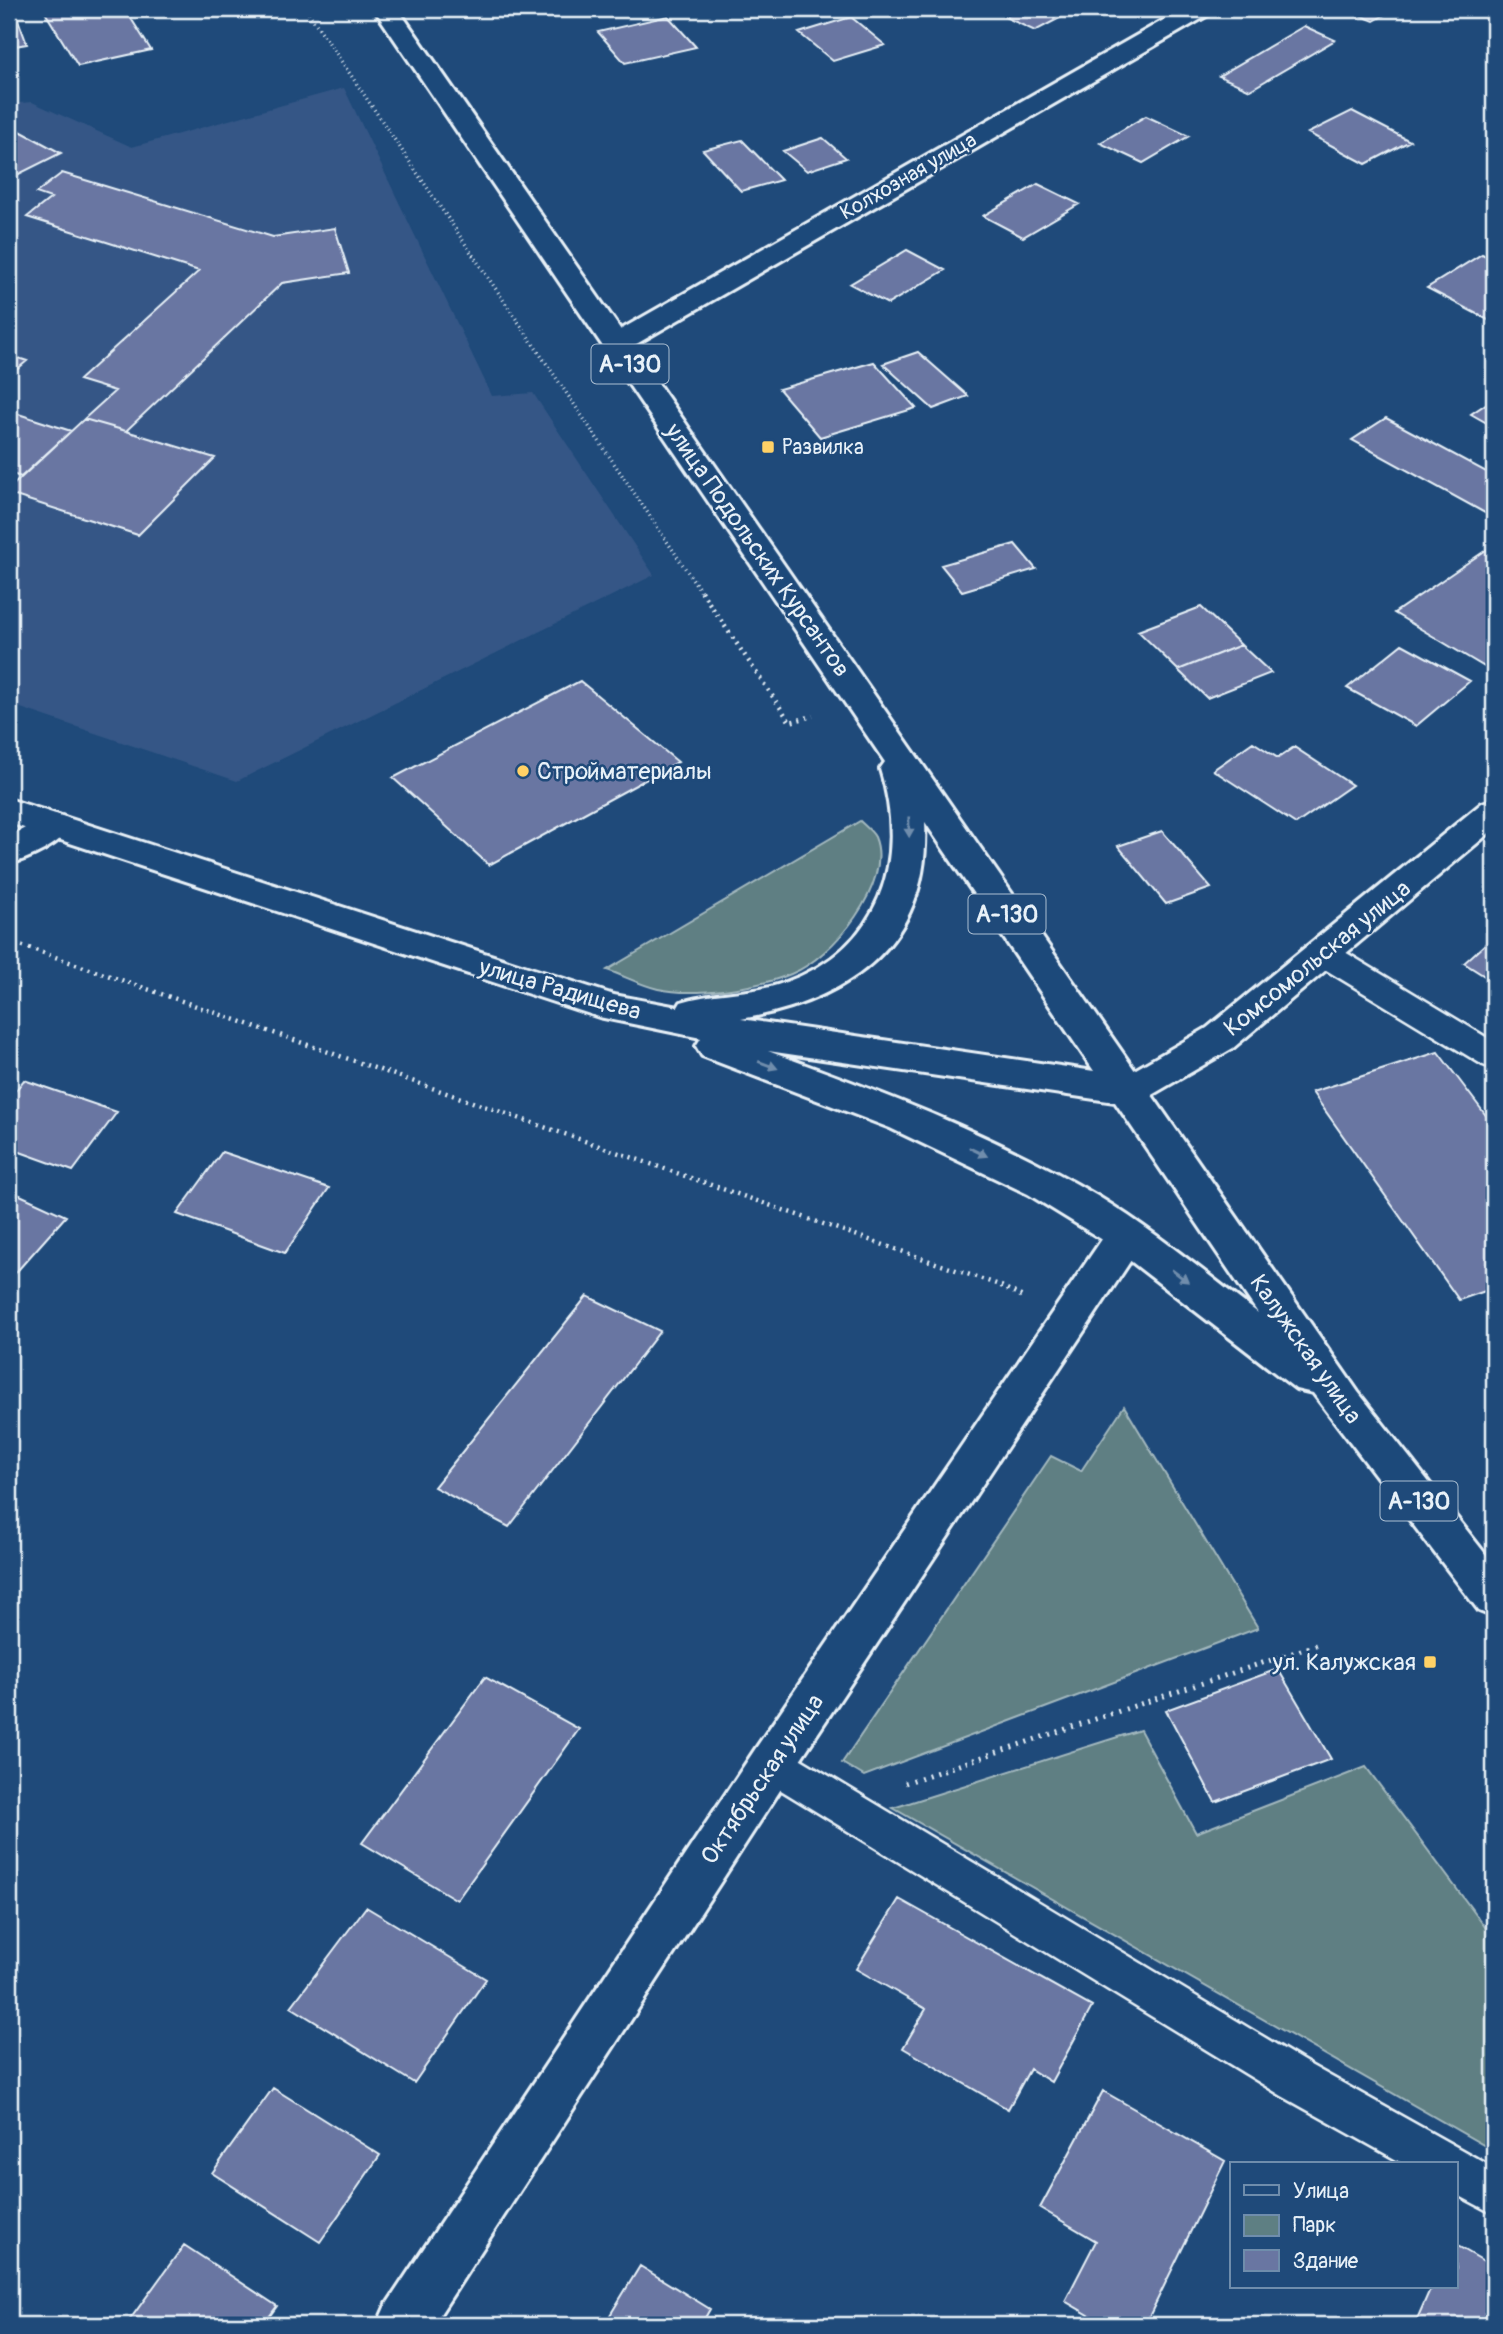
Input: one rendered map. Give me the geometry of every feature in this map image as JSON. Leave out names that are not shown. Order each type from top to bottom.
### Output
[{"type":"main road","name":"улица Подольских Курсантов","points":[[386,9],[885,738],[1130,1090]]},
{"type":"main road","name":"Колхозная улица","points":[[616,344],[1201,9]]},
{"type":"main road","points":[[612,1008],[666,1012],[740,1008],[791,996],[822,984],[858,959],[882,932],[897,905],[909,848],[910,819],[902,784],[885,738]]},
{"type":"main road","name":"улица Радищева","points":[[9,811],[612,1008],[759,1036],[1130,1090]]},
{"type":"main road","name":"Комсомольская улица","points":[[1130,1090],[1220,1038],[1494,811]]},
{"type":"main road","points":[[9,852],[55,826]]},
{"type":"main road","points":[[612,1008],[803,1078],[969,1148],[1087,1209],[1279,1351],[1343,1404]]},
{"type":"main road","name":"Калужская улица","points":[[1130,1090],[1343,1404],[1494,1598]]},
{"type":"main road","name":"Октябрьская улица","points":[[403,2325],[772,1763],[1125,1237]]},
{"type":"lane","points":[[1324,954],[1494,1057]]},
{"type":"lane","points":[[772,1763],[1297,2081],[1442,2162]]},
{"type":"lane","points":[[1458,2171],[1494,2192]]},
{"type":"path","points":[[306,9],[790,722],[821,714]]},
{"type":"path","points":[[9,941],[986,1281],[1068,1321]]},
{"type":"path","points":[[839,1803],[963,1766],[1316,1645]]},
{"type":"shaded area","points":[[344,88],[492,396],[533,393],[654,575],[237,781],[9,704],[9,104],[32,102],[132,147]]},
{"type":"green space","points":[[860,821],[875,837],[879,855],[876,876],[856,917],[841,936],[807,965],[791,974],[761,983],[725,990],[689,992],[658,989],[607,970]]},
{"type":"green space","points":[[1124,1406],[1258,1628],[864,1776],[842,1763],[1051,1456],[1081,1471]]},
{"type":"green space","points":[[1140,1730],[1196,1833],[1366,1767],[1494,1939],[1494,2151],[893,1808]]},
{"type":"building","points":[[9,9],[14,9],[27,44],[9,47]]},
{"type":"building","points":[[43,9],[125,9],[151,50],[78,66]]},
{"type":"building","points":[[1021,9],[1073,11],[1035,31],[1005,17]]},
{"type":"building","points":[[1344,9],[1395,9],[1374,21]]},
{"type":"building","points":[[668,16],[696,47],[625,63],[598,32]]},
{"type":"building","points":[[851,17],[885,45],[833,61],[799,33]]},
{"type":"building","points":[[1304,26],[1335,40],[1250,90],[1219,76]]},
{"type":"building","points":[[1352,111],[1410,141],[1366,164],[1308,133]]},
{"type":"building","points":[[1146,116],[1189,136],[1143,163],[1100,143]]},
{"type":"building","points":[[9,125],[61,153],[9,179]]},
{"type":"building","points":[[823,138],[846,158],[807,171],[783,151]]},
{"type":"building","points":[[742,140],[781,180],[741,191],[703,150]]},
{"type":"building","points":[[62,173],[273,237],[335,228],[349,273],[282,283],[126,431],[84,419],[115,391],[79,380],[199,271],[27,217],[51,198],[36,193]]},
{"type":"building","points":[[1038,184],[1079,204],[1023,237],[983,216]]},
{"type":"building","points":[[907,250],[945,270],[888,304],[850,284]]},
{"type":"building","points":[[1482,254],[1494,260],[1494,323],[1427,288]]},
{"type":"building","points":[[918,352],[968,396],[933,409],[883,364]]},
{"type":"building","points":[[9,355],[27,361],[9,376]]},
{"type":"building","points":[[874,362],[916,408],[820,437],[779,389]]},
{"type":"building","points":[[1494,401],[1494,427],[1471,414]]},
{"type":"building","points":[[9,411],[71,431],[21,477],[9,473]]},
{"type":"building","points":[[1386,418],[1494,476],[1494,518],[1352,440]]},
{"type":"building","points":[[84,419],[215,458],[138,535],[9,494],[9,489]]},
{"type":"building","points":[[1015,544],[1036,569],[962,591],[941,565]]},
{"type":"building","points":[[1492,546],[1494,665],[1488,669],[1394,613]]},
{"type":"building","points":[[1201,607],[1241,645],[1178,670],[1138,631]]},
{"type":"building","points":[[1402,644],[1470,681],[1416,726],[1347,688]]},
{"type":"building","points":[[1241,645],[1271,673],[1207,698],[1178,670]]},
{"type":"building","points":[[580,681],[678,762],[489,865],[393,778]]},
{"type":"building","points":[[1253,742],[1278,758],[1294,747],[1352,785],[1296,824],[1213,770]]},
{"type":"building","points":[[1162,831],[1211,888],[1166,904],[1118,846]]},
{"type":"building","points":[[1494,936],[1494,982],[1464,963]]},
{"type":"building","points":[[1438,1052],[1494,1126],[1494,1288],[1459,1300],[1312,1092]]},
{"type":"building","points":[[24,1080],[117,1112],[73,1171],[9,1148],[9,1099]]},
{"type":"building","points":[[222,1152],[329,1188],[285,1253],[177,1214]]},
{"type":"building","points":[[9,1190],[66,1216],[11,1278],[9,1276]]},
{"type":"building","points":[[587,1296],[660,1331],[509,1527],[434,1487]]},
{"type":"building","points":[[1278,1669],[1331,1759],[1215,1802],[1166,1710]]},
{"type":"building","points":[[485,1677],[579,1729],[457,1900],[362,1843]]},
{"type":"building","points":[[899,1899],[1092,2007],[1051,2082],[1030,2069],[1008,2109],[903,2048],[926,2009],[856,1969]]},
{"type":"building","points":[[366,1907],[486,1979],[414,2083],[291,2007]]},
{"type":"building","points":[[273,2088],[380,2155],[320,2242],[212,2173]]},
{"type":"building","points":[[1103,2091],[1225,2161],[1145,2325],[1106,2325],[1065,2301],[1096,2241],[1040,2208]]},
{"type":"building","points":[[184,2245],[277,2306],[263,2325],[126,2325]]},
{"type":"building","points":[[1458,2246],[1494,2267],[1494,2325],[1428,2325],[1417,2319],[1431,2288],[1458,2288]]},
{"type":"building","points":[[640,2266],[710,2309],[701,2325],[604,2325]]},
{"type":"place","name":"Развилка","points":[[768,447]]},
{"type":"place","name":"Стройматериалы","points":[[523,771]]},
{"type":"place","name":"ул. Калужская","points":[[1430,1662]]}]
